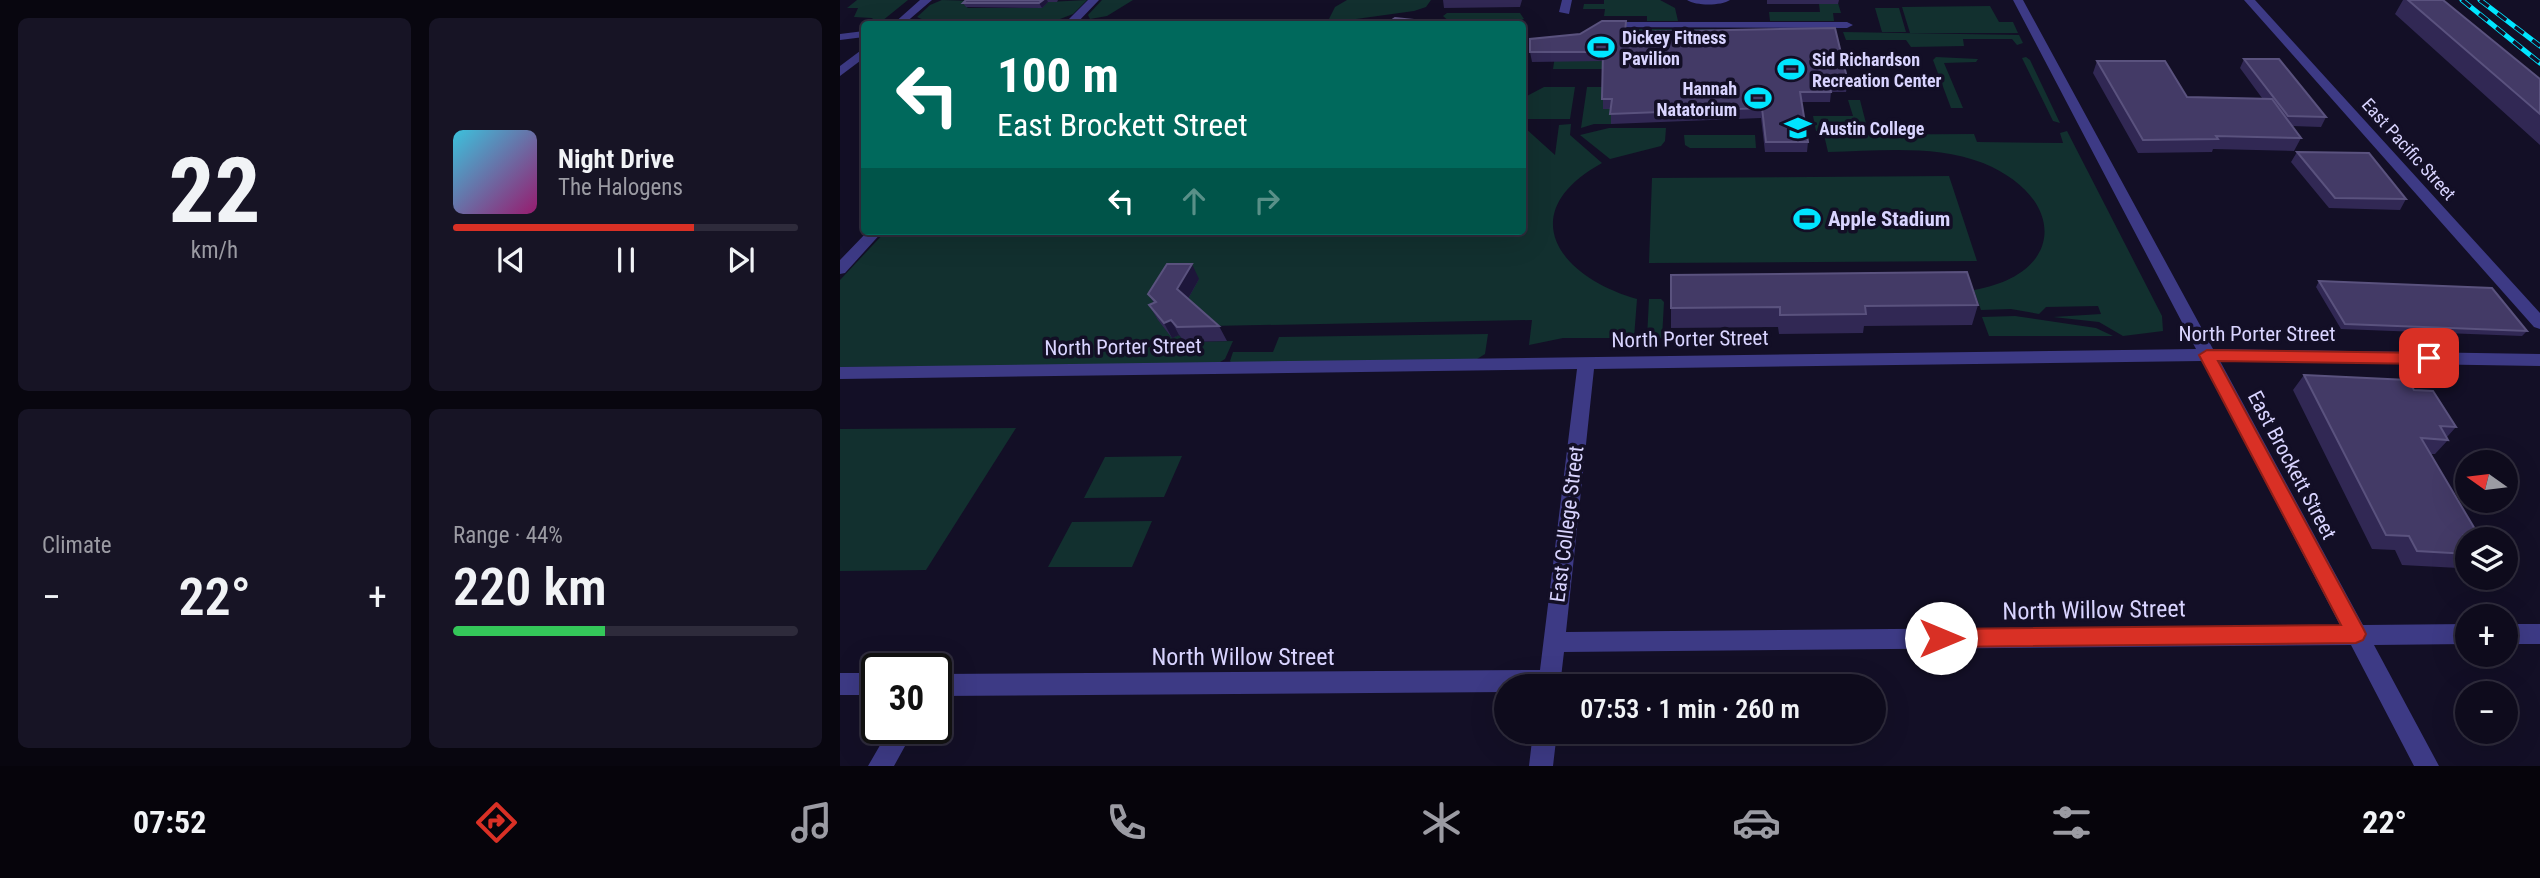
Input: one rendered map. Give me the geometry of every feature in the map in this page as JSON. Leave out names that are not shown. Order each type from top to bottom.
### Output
[{"type":"street","points":[[902,21],[928,0]]},
{"type":"street","points":[[1073,21],[1094,0]]},
{"type":"street","points":[[1692,0],[1725,0]]},
{"type":"street","name":"East Brockett Street","points":[[2018,0],[2427,766]]},
{"type":"street","name":"East Pacific Street","points":[[2249,0],[2540,323]]},
{"type":"street","points":[[1597,25],[1847,25]]},
{"type":"street","points":[[840,37],[861,34]]},
{"type":"street","points":[[840,72],[861,54]]},
{"type":"street","points":[[840,269],[872,235]]},
{"type":"street","name":"North Porter Street","points":[[840,373],[2207,355],[2540,360]]},
{"type":"street","name":"East College Street","points":[[1550,674],[1586,363]]},
{"type":"street","name":"North Willow Street","points":[[1554,642],[2455,634]]},
{"type":"street","points":[[2518,634],[2540,634]]},
{"type":"street","points":[[840,684],[861,684]]},
{"type":"street","name":"North Willow Street","points":[[952,685],[1494,684]]},
{"type":"street","points":[[880,766],[893,744]]},
{"type":"street","points":[[1541,766],[1544,744]]},
{"type":"green space","points":[[857,0],[908,0],[882,21],[854,17],[858,8],[847,8]]},
{"type":"green space","points":[[942,0],[973,1],[967,8],[1041,8],[1048,2],[1087,0],[1073,14],[1060,19],[924,20],[917,17],[930,5]]},
{"type":"green space","points":[[1102,0],[1133,0],[1107,16],[1090,19],[1088,15]]},
{"type":"green space","points":[[1347,0],[1431,0],[1426,7],[1414,11],[1328,21],[1335,7]]},
{"type":"green space","points":[[1604,0],[1660,0],[1675,8],[1678,21],[1647,21],[1647,16],[1604,16],[1605,9],[1583,9],[1584,4],[1604,4]]},
{"type":"green space","points":[[1838,3],[1841,13],[1833,13],[1834,21],[1770,21],[1769,12],[1820,12],[1819,4]]},
{"type":"green space","points":[[1990,6],[1999,22],[2013,22],[2018,33],[1910,33],[1902,7]]},
{"type":"green space","points":[[1875,8],[1899,8],[1906,32],[1882,32]]},
{"type":"green space","points":[[1447,13],[1520,13],[1524,19],[1449,21],[1443,16]]},
{"type":"green space","points":[[1598,29],[1714,29],[1715,41],[1559,61],[1607,61],[1606,69],[1553,69],[1557,43]]},
{"type":"green space","points":[[1843,32],[2019,35],[2023,43],[2017,45],[2012,39],[1963,39],[1964,46],[1911,47],[1906,40],[1846,40]]},
{"type":"green space","points":[[1936,57],[1978,59],[1976,62],[1944,63],[1963,108],[1951,108],[1933,60]]},
{"type":"green space","points":[[2022,58],[2030,60],[2060,123],[2053,121]]},
{"type":"green space","points":[[1544,87],[1575,87],[1570,119],[1526,119],[1526,96]]},
{"type":"green space","points":[[1587,87],[1604,87],[1612,109],[1611,124],[1594,124],[1581,128]]},
{"type":"green space","points":[[1848,100],[1860,100],[1868,131],[1816,131],[1813,116],[1853,116]]},
{"type":"green space","points":[[1571,124],[1570,135],[1602,163],[1574,182],[1559,202],[1553,222],[1556,242],[1568,259],[1586,276],[1609,289],[1637,299],[1634,338],[1563,338],[1529,345],[1532,320],[1210,326],[1185,304],[1175,279],[1172,338],[1179,335],[1185,342],[1233,341],[1225,359],[1215,365],[840,367],[840,280],[882,235],[1526,235],[1526,129],[1555,155],[1559,125]]},
{"type":"green space","points":[[1609,128],[1666,128],[1665,141],[1661,146],[1610,159],[1580,135]]},
{"type":"green space","points":[[2067,131],[2162,316],[2163,331],[2123,336],[2099,322],[2053,317],[2101,314],[2098,306],[2046,307],[2039,314],[2011,309],[1981,310],[1974,290],[2004,281],[2026,268],[2040,252],[2044,233],[2041,214],[2030,195],[2010,178],[1983,163],[1964,157],[1906,150],[1828,152],[1824,135],[1974,134],[1977,142],[2063,143],[2060,133]]},
{"type":"green space","points":[[1684,135],[1755,135],[1756,148],[1690,148],[1685,145]]},
{"type":"green space","name":"Apple Stadium","points":[[1949,176],[1977,261],[1649,263],[1652,178]]},
{"type":"green space","points":[[1649,299],[1661,299],[1664,302],[1662,338],[1647,338]]},
{"type":"green space","points":[[2015,316],[2096,328],[2113,336],[1989,336],[1982,317]]},
{"type":"green space","points":[[1488,334],[1485,354],[1477,359],[1233,365],[1230,361],[1233,352],[1273,352],[1279,337]]},
{"type":"green space","points":[[1016,428],[926,570],[840,571],[840,429]]},
{"type":"green space","points":[[1182,456],[1164,497],[1084,498],[1105,457]]},
{"type":"green space","points":[[1152,521],[1132,567],[1048,567],[1072,522]]},
{"type":"building","points":[[966,0],[1043,0],[1039,3],[963,3]]},
{"type":"building","points":[[2408,0],[2443,0],[2540,79],[2540,114]]},
{"type":"building","points":[[1395,18],[1424,21],[1390,21]]},
{"type":"building","points":[[1602,21],[1626,21],[1625,32],[1835,28],[1848,82],[1829,82],[1831,92],[1800,92],[1808,142],[1766,142],[1762,108],[1610,114],[1612,99],[1602,99],[1603,52],[1530,52],[1530,39],[1580,34]]},
{"type":"building","points":[[2244,59],[2279,59],[2326,117],[2288,116]]},
{"type":"building","points":[[2097,61],[2165,61],[2187,97],[2272,99],[2301,138],[2216,136],[2218,139],[2143,140]]},
{"type":"building","points":[[2297,152],[2369,153],[2406,199],[2335,198]]},
{"type":"building","points":[[1167,264],[1192,264],[1177,289],[1219,326],[1177,327],[1171,320],[1164,323],[1149,305],[1156,302],[1148,294]]},
{"type":"building","points":[[1967,272],[1978,305],[1865,306],[1866,314],[1780,315],[1780,307],[1671,308],[1671,275]]},
{"type":"building","points":[[2319,281],[2492,288],[2527,331],[2345,324]]},
{"type":"building","points":[[2304,375],[2408,380],[2414,390],[2433,391],[2456,427],[2440,426],[2448,440],[2421,438],[2455,495],[2455,513],[2465,513],[2474,527],[2455,527],[2455,553],[2417,551],[2409,536],[2386,535]]},
{"type":"railway","points":[[2462,0],[2540,63]]},
{"type":"railway","points":[[2480,0],[2540,46]]},
{"type":"place","name":"Dickey Fitness Pavilion","points":[[1601,47]]},
{"type":"place","name":"Sid Richardson Recreation Center","points":[[1791,69]]},
{"type":"place","name":"Hannah Natatorium","points":[[1758,98]]},
{"type":"place","name":"Austin College","points":[[1798,128]]},
{"type":"place","name":"Apple Stadium","points":[[1807,219]]},
{"type":"route","points":[[1941,638],[2356,634],[2207,355],[2429,358]]}]
